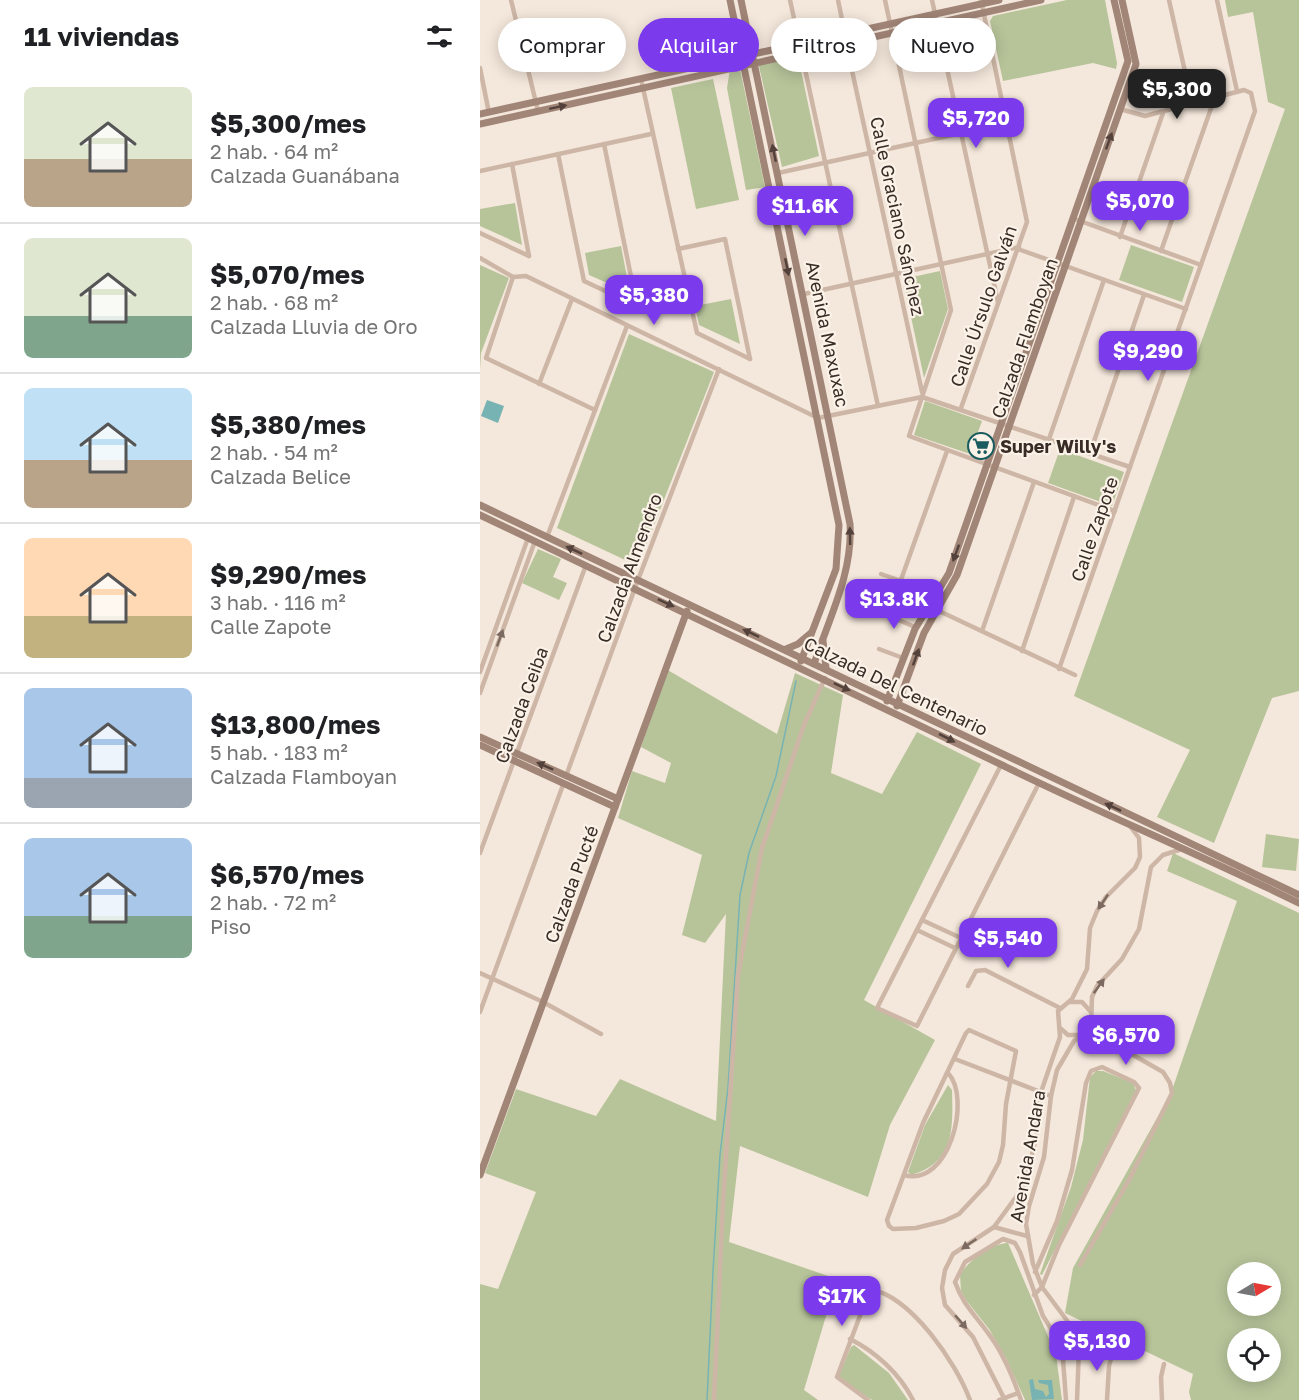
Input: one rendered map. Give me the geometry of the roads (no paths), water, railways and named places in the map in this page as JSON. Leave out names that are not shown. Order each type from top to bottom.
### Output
[{"type":"main road","name":"Avenida Maxuxac","points":[[730,0],[734,18]]},
{"type":"main road","name":"Avenida Maxuxac","points":[[741,0],[745,18]]},
{"type":"main road","points":[[920,18],[982,2],[999,0]]},
{"type":"main road","points":[[958,18],[1041,0]]},
{"type":"main road","name":"Calzada Flamboyan","points":[[1006,424],[1065,264],[1076,219],[1128,61],[1114,0]]},
{"type":"main road","name":"Calzada Flamboyan","points":[[895,711],[924,633],[957,575],[1057,262],[1120,109],[1136,64],[1122,0]]},
{"type":"main road","points":[[480,114],[673,72]]},
{"type":"main road","points":[[480,124],[716,72]]},
{"type":"main road","name":"Avenida Maxuxac","points":[[745,72],[840,532],[839,554],[800,666]]},
{"type":"main road","name":"Avenida Maxuxac","points":[[757,72],[850,524],[850,556],[811,672]]},
{"type":"main road","name":"Calzada Flamboyan","points":[[884,707],[915,627],[949,573],[991,468]]},
{"type":"main road","name":"Calzada Del Centenario","points":[[480,505],[814,662],[1205,853],[1299,895]]},
{"type":"main road","name":"Calzada Del Centenario","points":[[480,515],[895,711],[1039,783],[1187,848],[1205,853],[1299,903]]},
{"type":"main road","points":[[828,588],[839,592]]},
{"type":"main road","name":"Calzada Pucté","points":[[480,1175],[690,604]]},
{"type":"main road","points":[[786,649],[798,644],[813,631]]},
{"type":"main road","points":[[823,636],[826,668]]},
{"type":"main road","points":[[480,737],[563,785],[615,807]]},
{"type":"main road","points":[[480,746],[566,776],[618,799]]},
{"type":"street","points":[[511,0],[538,111]]},
{"type":"street","points":[[790,0],[794,18]]},
{"type":"street","points":[[838,0],[842,18]]},
{"type":"street","points":[[885,0],[889,19]]},
{"type":"street","points":[[932,0],[936,18]]},
{"type":"street","points":[[1169,0],[1192,103]]},
{"type":"street","points":[[1112,106],[1145,116],[1163,113],[1237,91],[1217,0]]},
{"type":"street","name":"Calle Úrsulo Galván","points":[[961,408],[1027,222],[982,2]]},
{"type":"street","points":[[480,68],[489,113]]},
{"type":"street","points":[[806,72],[878,406]]},
{"type":"street","name":"Calle Graciano Sánchez","points":[[852,72],[922,396]]},
{"type":"street","points":[[900,72],[951,310],[909,436],[991,468],[1115,511]]},
{"type":"street","points":[[948,72],[998,302]]},
{"type":"street","points":[[641,79],[651,134],[697,333],[750,359],[726,239],[678,249]]},
{"type":"street","name":"Calle Zapote","points":[[1059,669],[1256,111],[1251,93],[1244,90],[1237,91]]},
{"type":"street","points":[[1161,251],[1215,97]]},
{"type":"street","points":[[1120,237],[1163,113]]},
{"type":"street","points":[[778,173],[961,135],[1007,123]]},
{"type":"street","points":[[480,171],[651,134]]},
{"type":"street","points":[[558,154],[584,281],[637,306],[604,144]]},
{"type":"street","points":[[480,233],[529,256],[512,164]]},
{"type":"street","points":[[1076,219],[1201,265]]},
{"type":"street","points":[[804,294],[1018,248],[1186,309]]},
{"type":"street","points":[[480,258],[513,277],[526,276],[818,418],[922,396],[1130,467]]},
{"type":"street","points":[[513,277],[486,357],[595,410]]},
{"type":"street","points":[[1050,439],[1104,280]]},
{"type":"street","points":[[1090,453],[1144,295]]},
{"type":"street","points":[[539,384],[572,299]]},
{"type":"street","points":[[547,537],[627,326]]},
{"type":"street","name":"Calzada Almendro","points":[[566,776],[719,369]]},
{"type":"street","points":[[947,451],[901,581],[898,598],[937,610],[1076,675]]},
{"type":"street","points":[[982,631],[1034,483]]},
{"type":"street","points":[[1022,651],[1074,497]]},
{"type":"street","points":[[480,693],[535,531]]},
{"type":"street","points":[[480,672],[532,540]]},
{"type":"street","name":"Calzada Ceiba","points":[[480,853],[586,566]]},
{"type":"street","points":[[881,574],[901,581]]},
{"type":"street","points":[[865,604],[869,593],[887,599],[882,613],[915,627]]},
{"type":"street","points":[[879,649],[903,658]]},
{"type":"street","points":[[714,1400],[738,975],[762,848],[804,725],[825,678]]},
{"type":"street","points":[[1001,765],[876,1008],[917,1026],[1039,783]]},
{"type":"street","points":[[480,1012],[563,785]]},
{"type":"street","points":[[968,986],[976,971],[986,970],[1060,1008],[1068,1002],[1080,985],[1087,969],[1090,928],[1097,911],[1106,897],[1135,868],[1140,857],[1139,838],[1126,822]]},
{"type":"street","points":[[1080,1265],[1129,1180],[1170,1100],[1170,1083],[1163,1072],[1089,1030],[1093,1018],[1092,997],[1097,986],[1122,959],[1139,929],[1147,874],[1155,860],[1173,850],[1187,848]]},
{"type":"street","points":[[922,920],[961,938]]},
{"type":"street","points":[[916,930],[955,948]]},
{"type":"street","points":[[480,973],[543,1002],[601,1035]]},
{"type":"street","points":[[1068,1002],[1082,1002],[1091,1011]]},
{"type":"street","name":"Avenida Andara","points":[[1003,1399],[973,1337],[945,1305],[942,1288],[945,1270],[953,1254],[994,1227],[1024,1186],[1036,1138],[1041,1092],[1060,1037],[1058,1025],[1060,1008]]},
{"type":"street","points":[[1058,1025],[1068,1035],[1082,1035]]},
{"type":"street","points":[[969,1030],[1016,1051],[1011,1078],[999,1162],[987,1184],[973,1202],[959,1214],[928,1226],[894,1228],[889,1226],[887,1220],[923,1123],[969,1030]]},
{"type":"street","name":"Avenida Andara","points":[[1077,1400],[1079,1348],[1077,1334],[1042,1287],[1035,1272],[1027,1236],[1029,1206],[1044,1157],[1051,1096],[1064,1056],[1089,1030]]},
{"type":"street","points":[[955,1059],[1011,1078],[1051,1096]]},
{"type":"street","points":[[1034,1295],[1042,1287],[1055,1253],[1139,1088],[1134,1082],[1102,1067],[1091,1071],[1084,1089],[1079,1138],[1065,1196],[1035,1272]]},
{"type":"street","points":[[904,1175],[920,1175],[930,1171],[945,1156],[952,1143],[957,1095],[953,1078],[948,1073]]},
{"type":"street","name":"Avenida Andara","points":[[994,1227],[1027,1236]]},
{"type":"street","name":"Avenida Andara","points":[[1021,1400],[990,1334],[964,1305],[955,1282],[965,1262],[995,1244],[1009,1240],[1020,1252],[1043,1316],[1062,1346],[1066,1400]]},
{"type":"street","points":[[868,1400],[837,1377],[867,1291],[879,1292],[897,1302],[934,1338],[956,1369],[970,1400]]},
{"type":"street","points":[[850,1339],[867,1347],[889,1367],[913,1400]]},
{"type":"street","points":[[1107,1400],[1108,1366],[1114,1348]]},
{"type":"street","points":[[1162,1400],[1161,1377],[1164,1364]]},
{"type":"street","points":[[1003,1399],[1018,1393]]},
{"type":"water","points":[[487,400],[504,406],[498,423],[481,416]]},
{"type":"water","points":[[1033,1379],[1035,1389],[1043,1391],[1046,1397],[1049,1394],[1048,1385],[1039,1383],[1038,1380],[1052,1380],[1054,1399],[1032,1400],[1029,1380]]},
{"type":"waterway","points":[[707,1400],[720,1155],[728,1088],[740,895],[749,853],[776,776],[796,681]]},
{"type":"place","name":"Super Willy's","points":[[981,446]]}]
